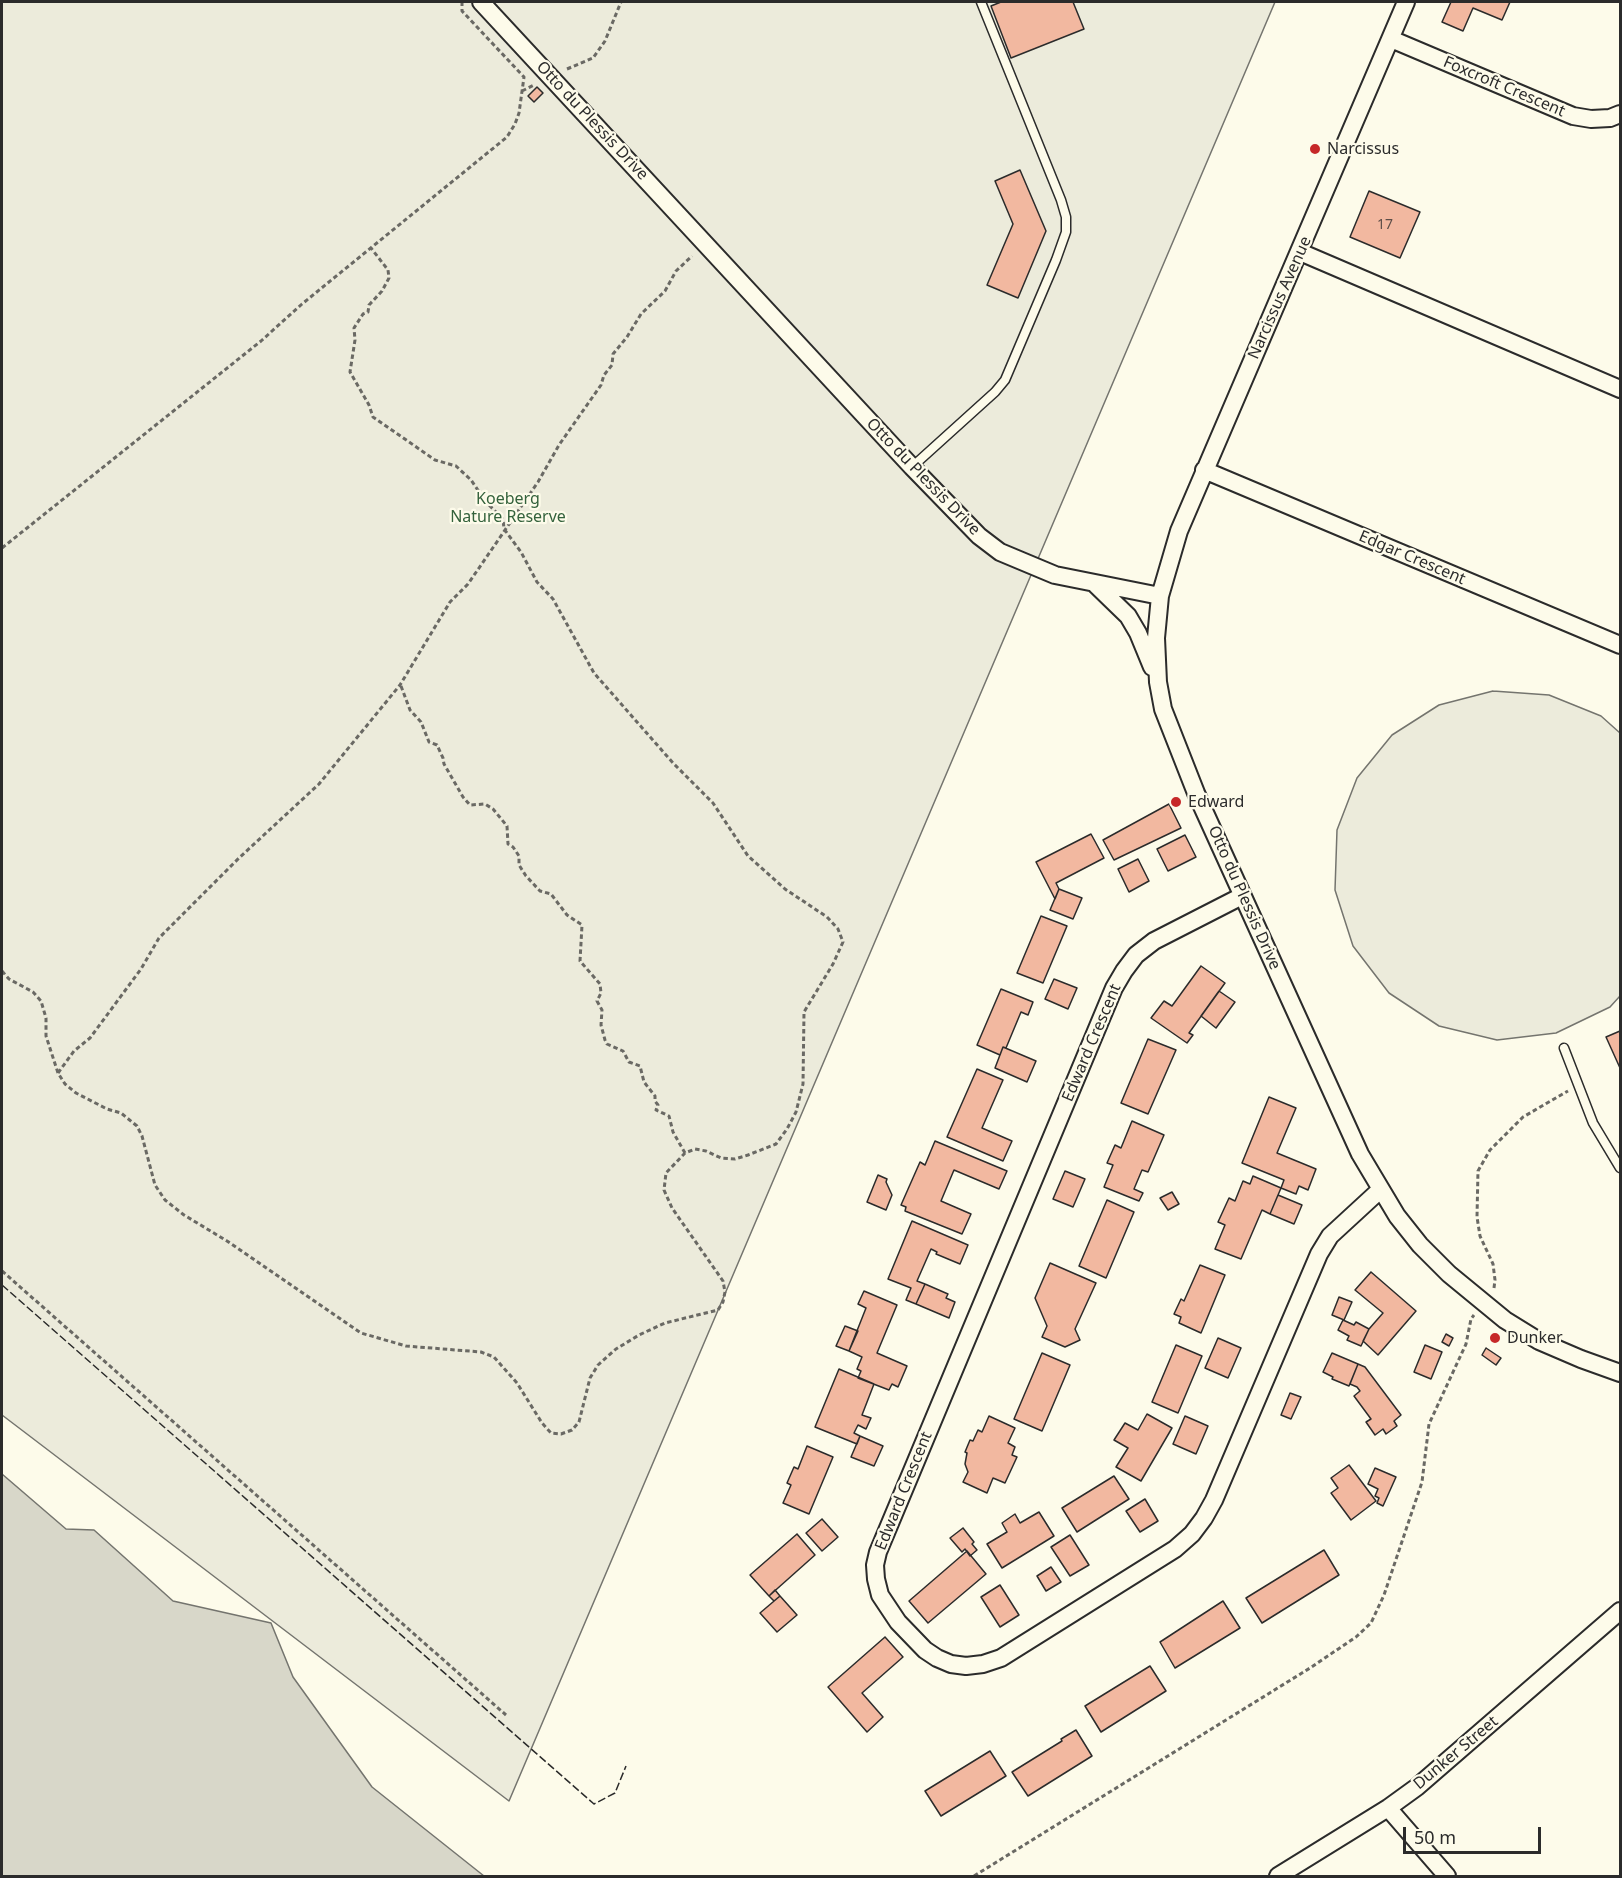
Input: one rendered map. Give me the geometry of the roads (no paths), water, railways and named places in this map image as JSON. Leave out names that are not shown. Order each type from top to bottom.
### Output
[{"type":"street","name":"Otto du Plessis Drive","points":[[481,2],[959,517],[1000,552],[1055,574],[1160,596],[1156,638],[1158,682],[1163,708],[1179,753],[1360,1154],[1380,1190],[1420,1245],[1449,1274],[1505,1320],[1539,1341],[1620,1373]]},
{"type":"street","name":"Narcissus Avenue","points":[[1160,596],[1173,546],[1204,470],[1406,2]]},
{"type":"street","name":"Foxcroft Crescent","points":[[1391,39],[1574,116],[1591,120],[1610,118],[1620,114]]},
{"type":"street","points":[[1300,252],[1620,389]]},
{"type":"street","name":"Edgar Crescent","points":[[1204,470],[1620,645]]},
{"type":"street","points":[[1095,584],[1128,616],[1143,643],[1158,682]]},
{"type":"street","name":"Edward Crescent","points":[[1242,896],[1154,941],[1136,955],[1114,988],[878,1552],[875,1565],[878,1587],[888,1609],[898,1622],[925,1650],[937,1658],[951,1664],[966,1666],[983,1664],[1001,1658],[1175,1549],[1192,1534],[1215,1500],[1319,1254],[1330,1236],[1380,1190]]},
{"type":"street","name":"Dunker Street","points":[[1278,1876],[1388,1808],[1417,1786],[1620,1611]]},
{"type":"street","points":[[1388,1808],[1447,1876]]},
{"type":"lane","points":[[912,467],[995,392],[1005,380],[1066,232],[1066,217],[1062,200],[981,2]]},
{"type":"lane","points":[[1564,1048],[1593,1123],[1620,1168]]},
{"type":"place","name":"Narcissus","points":[[1315,149]]},
{"type":"place","name":"Edward","points":[[1176,802]]},
{"type":"place","name":"Dunker","points":[[1495,1338]]},
{"type":"park label","name":"Koeberg Nature Reserve","points":[[508,508]]}]
